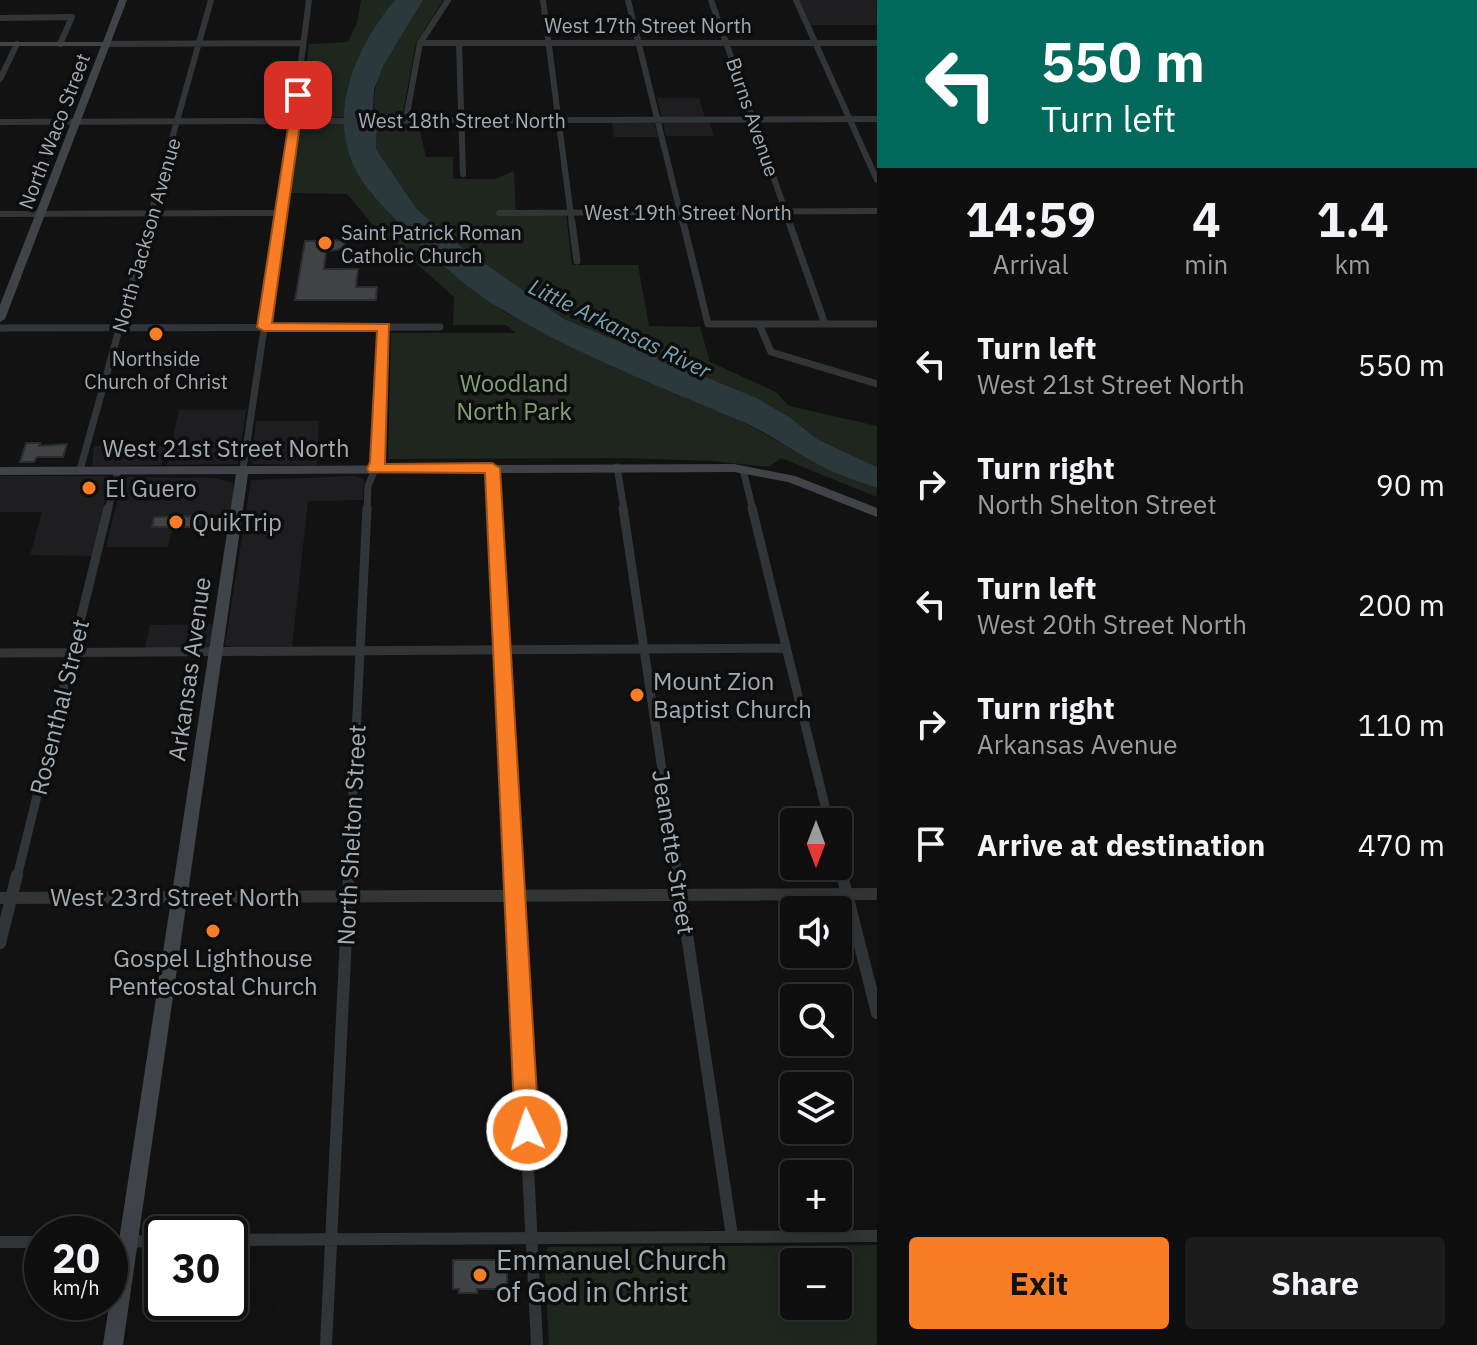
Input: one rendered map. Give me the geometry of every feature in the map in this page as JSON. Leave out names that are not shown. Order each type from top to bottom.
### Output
[{"type":"street","name":"North Waco Street","points":[[0,319],[123,0]]},
{"type":"street","name":"North Jackson Avenue","points":[[80,470],[211,0]]},
{"type":"street","name":"Arkansas Avenue","points":[[128,1242],[295,121],[309,0]]},
{"type":"street","points":[[406,119],[420,43],[448,0]]},
{"type":"street","points":[[543,0],[577,261]]},
{"type":"street","points":[[628,0],[708,324],[877,324]]},
{"type":"street","name":"Burns Avenue","points":[[711,0],[825,324]]},
{"type":"street","points":[[796,0],[877,180]]},
{"type":"street","points":[[0,18],[72,17],[60,44]]},
{"type":"street","points":[[0,44],[303,43]]},
{"type":"street","name":"West 17th Street North","points":[[420,43],[877,43]]},
{"type":"street","points":[[459,43],[463,174]]},
{"type":"street","points":[[0,79],[17,44]]},
{"type":"street","name":"West 18th Street North","points":[[0,122],[877,119]]},
{"type":"street","name":"West 19th Street North","points":[[499,213],[877,211]]},
{"type":"street","points":[[0,214],[281,213]]},
{"type":"street","points":[[759,324],[771,352],[877,384]]},
{"type":"street","name":"North Shelton Street","points":[[326,1345],[368,486],[378,462],[384,327]]},
{"type":"street","points":[[0,328],[440,327]]},
{"type":"street","name":"West 21st Street North","points":[[0,471],[617,467],[743,470],[791,479],[877,513]]},
{"type":"street","name":"Jeanette Street","points":[[617,467],[732,1236]]},
{"type":"street","points":[[492,468],[537,1345]]},
{"type":"street","name":"Rosenthal Street","points":[[0,943],[6,898],[118,470]]},
{"type":"street","points":[[743,470],[826,808]]},
{"type":"street","points":[[0,653],[786,648]]},
{"type":"street","points":[[844,880],[877,1013]]},
{"type":"street","name":"West 23rd Street North","points":[[6,898],[877,894]]},
{"type":"street","points":[[248,1240],[877,1236]]},
{"type":"street","points":[[0,1242],[24,1242]]},
{"type":"street","points":[[128,1242],[144,1242]]},
{"type":"street","name":"Arkansas Avenue","points":[[113,1345],[117,1320]]},
{"type":"shaded area","points":[[395,0],[423,0],[383,66],[374,90],[376,149],[416,208],[449,238],[564,319],[757,398],[791,418],[817,439],[877,467],[877,488],[828,469],[747,424],[533,328],[463,283],[399,223],[356,171],[344,130],[344,110],[354,70],[372,32]]},
{"type":"shaded area","points":[[799,0],[876,0],[877,25],[811,25]]},
{"type":"shaded area","points":[[657,98],[699,98],[705,118],[662,117]]},
{"type":"shaded area","points":[[612,122],[654,123],[658,137],[614,137]]},
{"type":"shaded area","points":[[709,122],[714,136],[666,136],[663,123]]},
{"type":"shaded area","points":[[179,410],[246,410],[238,464],[167,465]]},
{"type":"shaded area","points":[[256,421],[319,421],[317,465],[253,464]]},
{"type":"shaded area","points":[[94,446],[166,446],[162,465],[92,466]]},
{"type":"shaded area","points":[[0,476],[110,476],[93,556],[30,555],[42,512],[0,512]]},
{"type":"shaded area","points":[[353,476],[364,479],[363,500],[308,501],[292,647],[233,648],[225,645],[251,480]]},
{"type":"shaded area","points":[[127,477],[215,478],[231,482],[235,487],[229,528],[172,528],[168,547],[106,547],[122,481]]},
{"type":"shaded area","points":[[215,624],[210,647],[145,649],[150,625]]},
{"type":"green space","points":[[361,0],[395,0],[376,26],[362,55],[351,85],[346,117],[300,118],[309,44],[348,42],[357,23]]},
{"type":"green space","points":[[423,0],[443,0],[416,43],[402,118],[376,119],[374,103],[380,72]]},
{"type":"green space","points":[[418,122],[426,157],[453,157],[453,179],[495,179],[514,171],[516,214],[566,214],[572,265],[638,265],[649,326],[700,327],[710,362],[776,392],[789,406],[877,426],[877,467],[817,439],[791,418],[757,398],[564,319],[449,238],[416,208],[376,149],[377,124]]},
{"type":"green space","name":"Woodland North Park","points":[[300,123],[346,124],[345,137],[371,194],[448,269],[504,312],[614,367],[738,419],[823,467],[877,488],[877,497],[781,458],[769,467],[713,461],[624,458],[388,459],[391,333],[516,333],[506,325],[453,325],[454,297],[374,226],[347,194],[289,193]]},
{"type":"green space","points":[[877,1245],[877,1345],[549,1345],[544,1256],[548,1247]]},
{"type":"building","points":[[345,240],[344,249],[326,251],[324,269],[358,269],[356,287],[377,287],[376,300],[295,300],[305,241]]},
{"type":"building","points":[[26,443],[40,443],[39,446],[67,444],[63,457],[37,457],[34,462],[20,462]]},
{"type":"building","name":"QuikTrip","points":[[154,517],[200,517],[198,527],[152,527]]},
{"type":"building","name":"Emmanuel Church of God in Christ","points":[[453,1260],[507,1260],[507,1289],[477,1289],[477,1293],[459,1293],[459,1289],[453,1289]]},
{"type":"place","name":"Saint Patrick Roman Catholic Church","points":[[325,243]]},
{"type":"place","name":"Northside Church of Christ","points":[[156,334]]},
{"type":"place","name":"El Guero","points":[[89,488]]},
{"type":"place","name":"QuikTrip","points":[[176,522]]},
{"type":"place","name":"Mount Zion Baptist Church","points":[[637,695]]},
{"type":"place","name":"Gospel Lighthouse Pentecostal Church","points":[[213,931]]},
{"type":"place","name":"Emmanuel Church of God in Christ","points":[[480,1275]]},
{"type":"route","points":[[298,95],[264,327],[384,327],[378,462],[375,469],[492,468],[527,1130]]},
{"type":"water label","name":"Little Arkansas River","points":[[620,328]]}]
